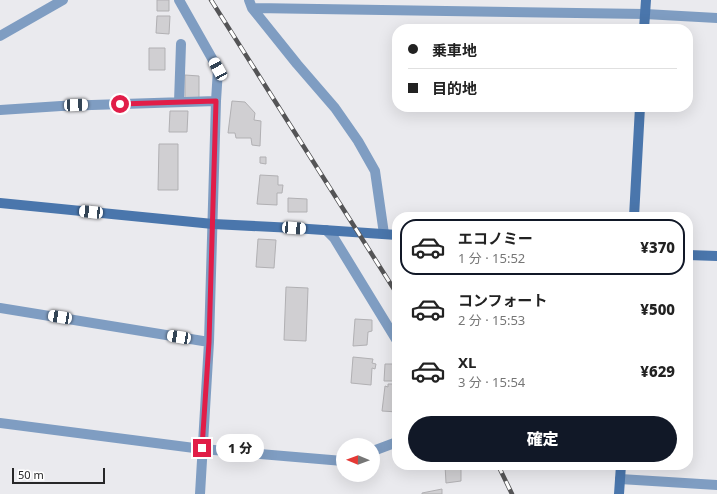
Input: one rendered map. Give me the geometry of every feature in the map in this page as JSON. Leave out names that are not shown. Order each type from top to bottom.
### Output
[{"type":"street","points":[[0,36],[63,0]]},
{"type":"street","points":[[179,0],[218,69],[209,342],[200,494]]},
{"type":"street","points":[[644,24],[646,0]]},
{"type":"street","points":[[251,4],[645,14],[717,18]]},
{"type":"street","points":[[251,4],[297,64],[335,108],[358,141],[376,171],[384,234]]},
{"type":"street","points":[[179,102],[181,44]]},
{"type":"street","points":[[0,110],[61,106],[216,101]]},
{"type":"street","points":[[634,212],[640,112]]},
{"type":"street","points":[[0,203],[213,224],[392,235]]},
{"type":"street","points":[[326,230],[334,238],[392,333]]},
{"type":"street","points":[[693,255],[717,256]]},
{"type":"street","points":[[0,308],[209,342]]},
{"type":"street","points":[[0,423],[202,448],[336,460]]},
{"type":"street","points":[[380,448],[392,444]]},
{"type":"street","points":[[619,494],[620,470]]},
{"type":"street","points":[[620,479],[717,484]]},
{"type":"building","points":[[157,0],[169,0],[169,11],[157,11]]},
{"type":"building","points":[[157,16],[170,16],[169,34],[156,33]]},
{"type":"building","points":[[149,48],[165,48],[165,70],[149,70]]},
{"type":"building","points":[[185,75],[199,76],[199,98],[185,98]]},
{"type":"building","points":[[232,101],[245,102],[255,113],[254,120],[261,121],[260,146],[252,145],[251,138],[236,138],[235,133],[228,133]]},
{"type":"building","points":[[170,111],[188,111],[187,132],[169,132]]},
{"type":"building","points":[[159,144],[178,144],[178,190],[158,190]]},
{"type":"building","points":[[260,157],[266,157],[266,164],[260,163]]},
{"type":"building","points":[[260,175],[278,176],[278,185],[283,185],[282,193],[277,193],[277,205],[257,204]]},
{"type":"building","points":[[288,198],[307,199],[307,212],[288,212]]},
{"type":"building","points":[[258,239],[276,240],[274,268],[256,267]]},
{"type":"building","points":[[286,287],[308,288],[306,341],[284,340]]},
{"type":"building","points":[[355,319],[372,320],[372,331],[368,332],[367,345],[353,346]]},
{"type":"building","points":[[353,357],[373,359],[372,363],[376,364],[375,369],[372,368],[371,385],[351,383]]},
{"type":"building","points":[[385,364],[392,364],[392,381],[384,381]]},
{"type":"building","points":[[388,384],[392,384],[392,412],[382,411],[385,386],[388,387]]},
{"type":"building","points":[[445,470],[461,470],[461,481],[446,483]]},
{"type":"building","points":[[442,489],[442,494],[422,494],[422,493]]},
{"type":"railway","points":[[211,0],[392,286]]},
{"type":"railway","points":[[500,470],[512,494]]},
{"type":"route","points":[[120,104],[216,101],[209,342],[202,448]]}]
